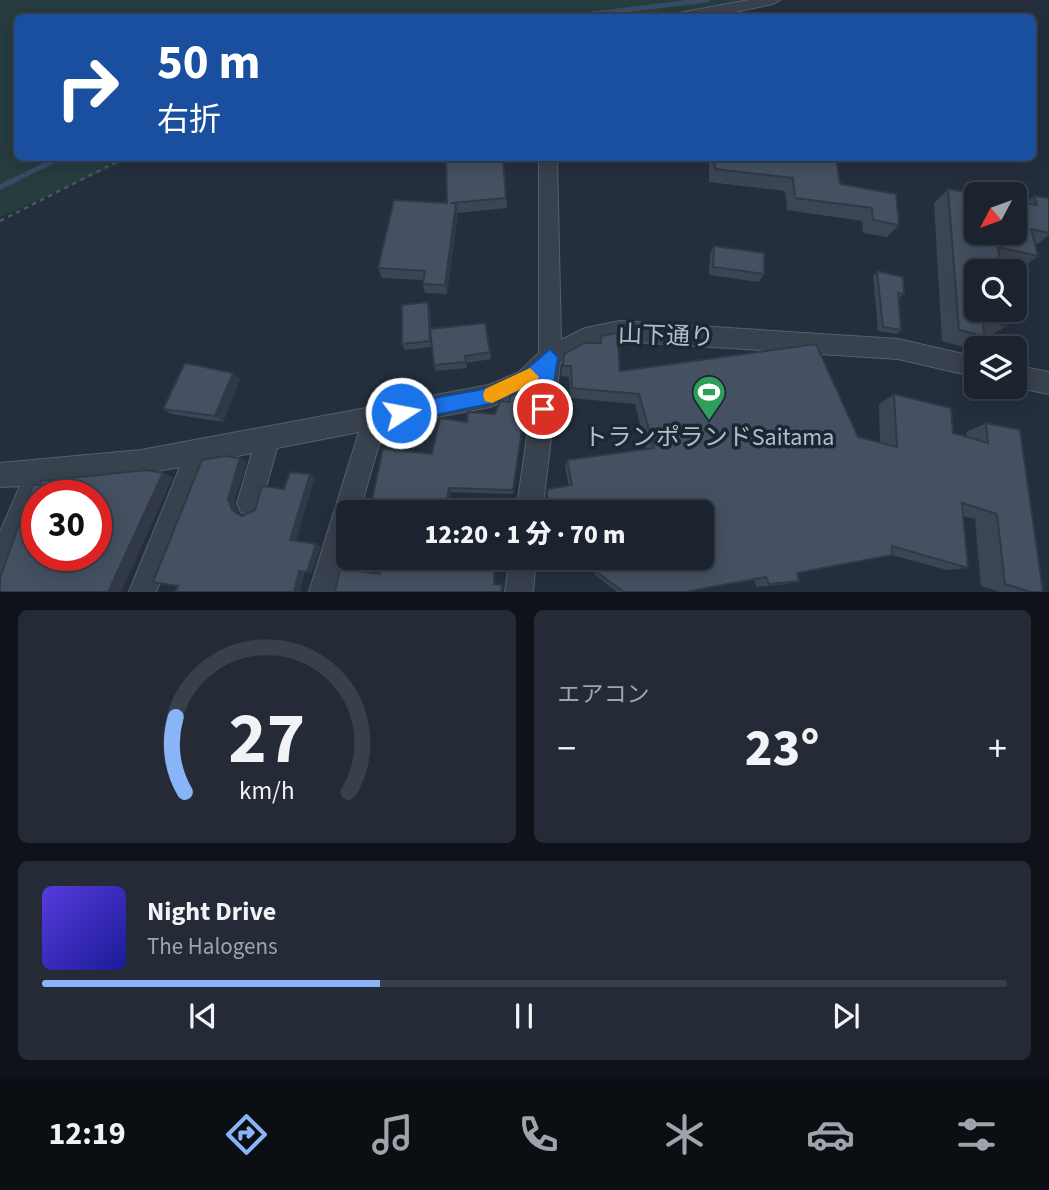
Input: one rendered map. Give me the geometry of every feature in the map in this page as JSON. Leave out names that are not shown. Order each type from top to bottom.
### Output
[{"type":"street","points":[[700,14],[773,0]]},
{"type":"street","points":[[531,500],[550,357],[548,161]]},
{"type":"street","name":"山下通り","points":[[0,475],[141,462],[489,396],[527,380],[550,357],[585,338],[620,331],[898,349],[964,364]]},
{"type":"street","points":[[1027,378],[1049,383]]},
{"type":"street","points":[[322,592],[375,418]]},
{"type":"street","points":[[250,503],[268,438]]},
{"type":"street","points":[[142,592],[199,451]]},
{"type":"street","points":[[0,564],[38,471]]},
{"type":"street","points":[[519,592],[522,570]]},
{"type":"path","points":[[0,221],[118,161]]},
{"type":"green space","points":[[0,0],[771,0],[685,14],[14,14],[14,161],[127,161],[0,217]]},
{"type":"building","points":[[446,161],[503,161],[506,198],[451,203],[456,203],[445,285],[423,284],[425,271],[378,268],[394,200],[447,203]]},
{"type":"building","points":[[715,161],[836,161],[840,184],[896,194],[899,225],[873,220],[872,208],[795,198],[793,178],[715,169]]},
{"type":"building","points":[[948,189],[964,192],[964,245],[1027,245],[1027,203],[1037,205],[1034,196],[1049,198],[1049,233],[1031,229],[1038,256],[998,247],[1000,259],[964,259],[964,322],[983,322],[984,336],[959,330]]},
{"type":"building","points":[[714,246],[764,253],[764,274],[713,267]]},
{"type":"building","points":[[877,271],[903,277],[904,294],[898,293],[901,330],[883,327]]},
{"type":"building","points":[[428,302],[430,341],[402,344],[402,305]]},
{"type":"building","points":[[485,323],[490,352],[465,356],[466,362],[434,365],[430,329]]},
{"type":"building","points":[[617,333],[620,371],[816,344],[858,437],[897,447],[894,394],[951,408],[953,433],[988,443],[986,423],[1020,430],[1043,592],[1031,592],[1005,584],[997,514],[962,503],[968,568],[892,546],[892,555],[797,573],[799,581],[769,584],[766,577],[685,592],[624,592],[598,570],[714,570],[714,500],[548,500],[548,489],[572,485],[567,460],[654,448],[639,394],[572,388],[571,366],[563,366],[564,354],[584,343],[601,343],[601,336]]},
{"type":"building","points":[[185,363],[233,373],[215,416],[163,409]]},
{"type":"building","points":[[527,395],[513,490],[449,488],[447,500],[372,500],[383,449],[432,454],[440,418],[467,422],[468,412],[495,414],[500,401],[509,402],[510,396]]},
{"type":"building","points":[[225,456],[240,458],[228,499],[232,510],[242,516],[255,510],[262,486],[284,489],[290,472],[310,474],[290,540],[316,544],[307,572],[299,571],[294,592],[175,592],[178,586],[153,582],[202,460]]},
{"type":"building","points":[[147,470],[163,473],[108,592],[0,592],[0,578],[21,519],[21,571],[112,571],[112,480],[51,480]]},
{"type":"building","points":[[340,570],[380,574],[381,570],[494,570],[494,584],[502,585],[501,592],[335,592]]},
{"type":"waterway","points":[[593,14],[707,0]]},
{"type":"waterway","points":[[0,187],[53,161]]},
{"type":"slow traffic","points":[[492,395],[530,377]]},
{"type":"place","name":"トランポランドSaitama","points":[[709,422]]},
{"type":"route","points":[[401,413],[489,396],[527,380],[550,357],[543,409]]}]
